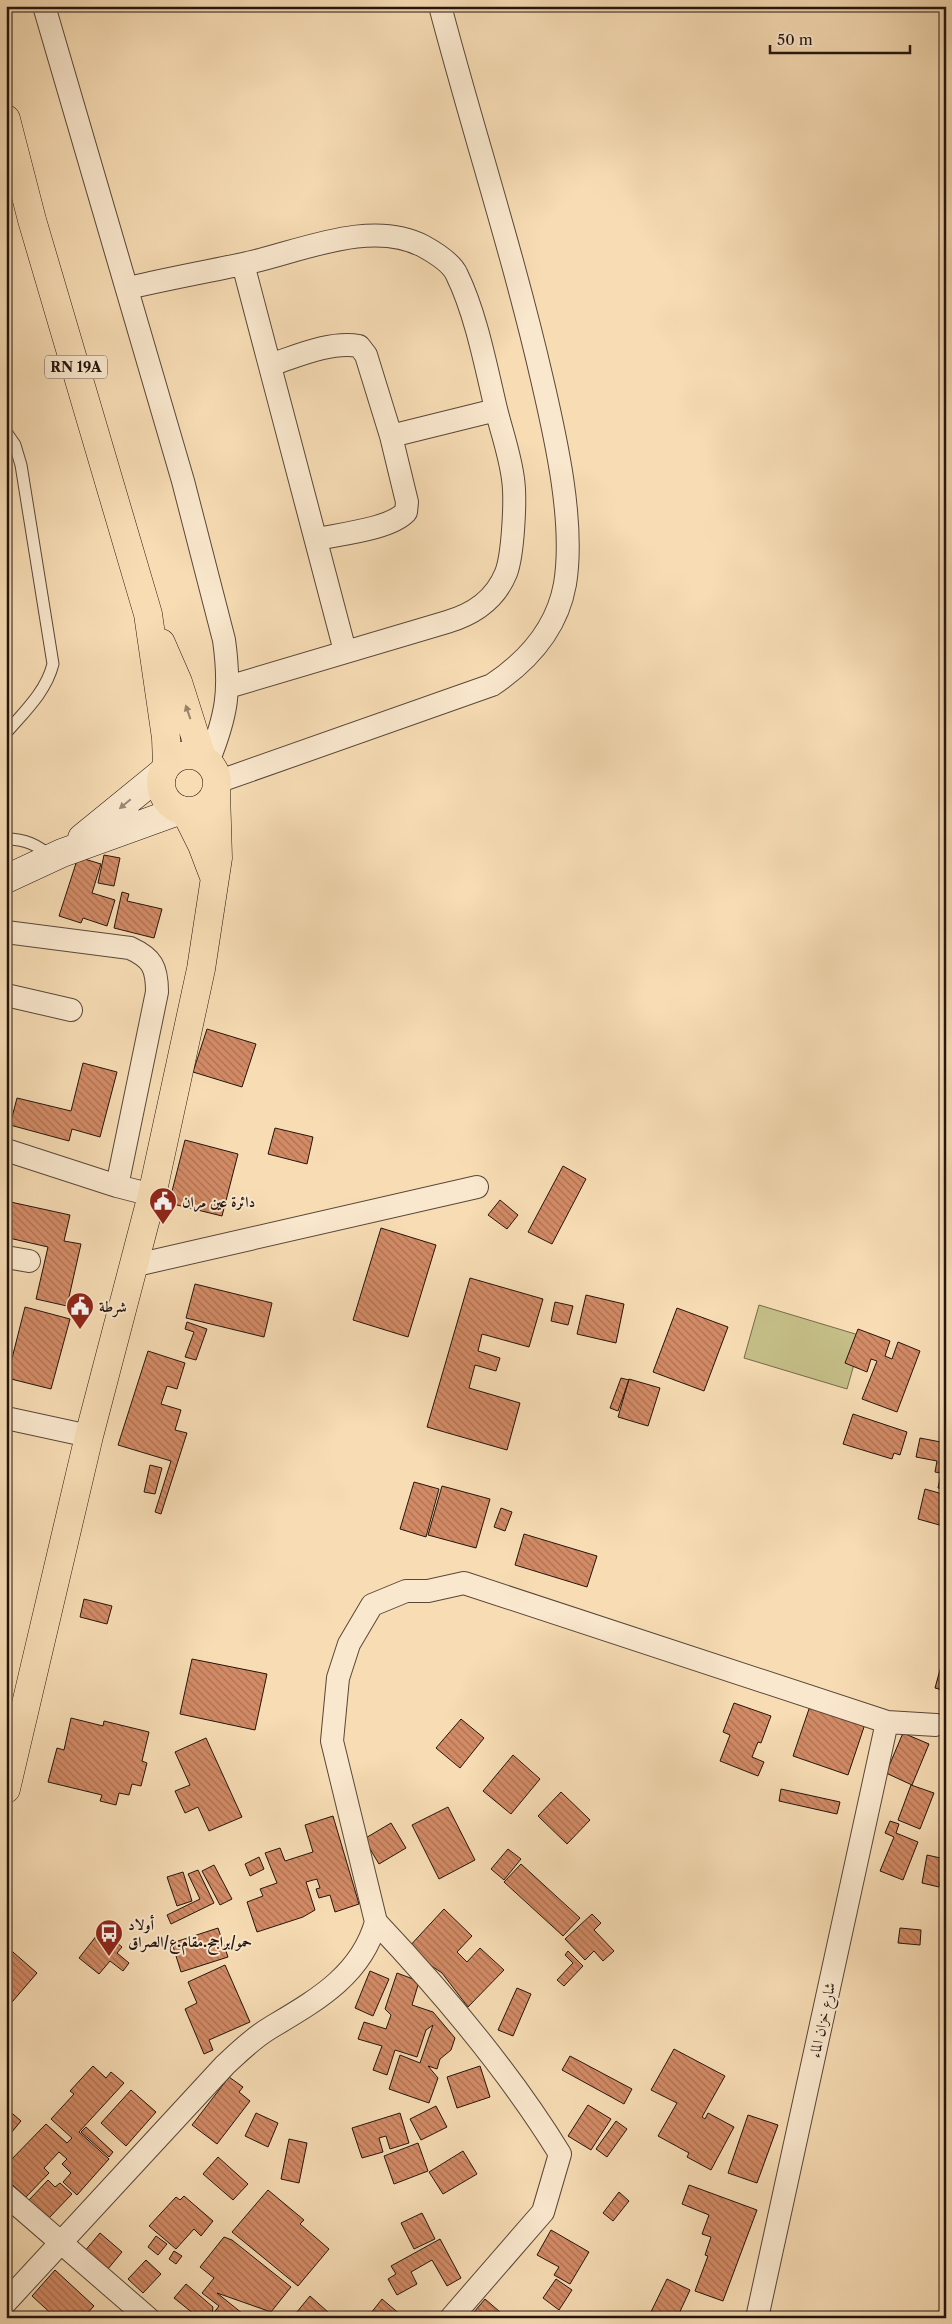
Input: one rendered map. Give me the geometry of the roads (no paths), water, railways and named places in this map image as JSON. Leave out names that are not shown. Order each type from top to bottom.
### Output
[{"type":"main road","name":"RN 19A","points":[[6,119],[32,220],[148,614]]},
{"type":"main road","points":[[8,1773],[89,1436],[152,1195],[201,969],[215,880],[219,836],[211,773],[178,682],[148,614]]},
{"type":"main road","points":[[148,614],[166,738],[165,769],[161,788],[169,803],[183,811],[202,845],[215,880]]},
{"type":"main road","points":[[6,878],[57,855],[183,811],[203,807],[211,800],[211,773],[195,755],[180,756],[57,855]]},
{"type":"street","points":[[44,6],[183,481],[224,640],[228,687],[224,717],[211,773]]},
{"type":"street","points":[[211,773],[492,685],[518,667],[540,644],[556,616],[565,585],[566,553],[564,506],[556,442],[525,309],[440,6]]},
{"type":"street","points":[[128,288],[243,264],[332,240],[381,234],[423,245],[444,260],[457,273],[488,372],[496,410],[508,451],[514,482],[510,556],[499,586],[483,604],[463,617],[228,687]]},
{"type":"street","points":[[243,264],[346,651]]},
{"type":"street","points":[[270,365],[315,350],[350,344],[359,346],[366,356],[391,436],[407,502],[406,512],[401,518],[383,524],[317,539]]},
{"type":"street","points":[[391,436],[496,410]]},
{"type":"street","points":[[6,932],[130,948],[143,954],[152,964],[157,976],[157,992],[117,1186]]},
{"type":"street","points":[[6,995],[71,1010]]},
{"type":"street","points":[[6,1150],[117,1186],[152,1195]]},
{"type":"street","points":[[132,1266],[477,1188]]},
{"type":"street","points":[[6,1257],[28,1261]]},
{"type":"street","points":[[6,1418],[89,1436]]},
{"type":"street","points":[[6,2302],[225,2065],[249,2043],[324,1994],[349,1971],[371,1941],[376,1922],[332,1741],[332,1717],[338,1678],[349,1644],[372,1605],[406,1591],[428,1591],[464,1583],[887,1722],[936,1725]]},
{"type":"street","name":"شارع خزان الماء","points":[[757,2318],[887,1722]]},
{"type":"street","points":[[376,1922],[433,1982],[544,2128],[560,2154],[543,2212],[451,2318]]},
{"type":"street","points":[[6,2195],[148,2318]]},
{"type":"lane","points":[[6,432],[15,445],[21,464],[52,664],[47,683],[41,692],[6,733]]},
{"type":"lane","points":[[6,839],[21,839],[57,855]]},
{"type":"place","name":"دائرة عين مران","points":[[163,1225]]},
{"type":"place","name":"شرطة","points":[[80,1330]]},
{"type":"place","name":"أولاد حمو/براجح.مقام.ع/الصراق","points":[[109,1957]]}]
